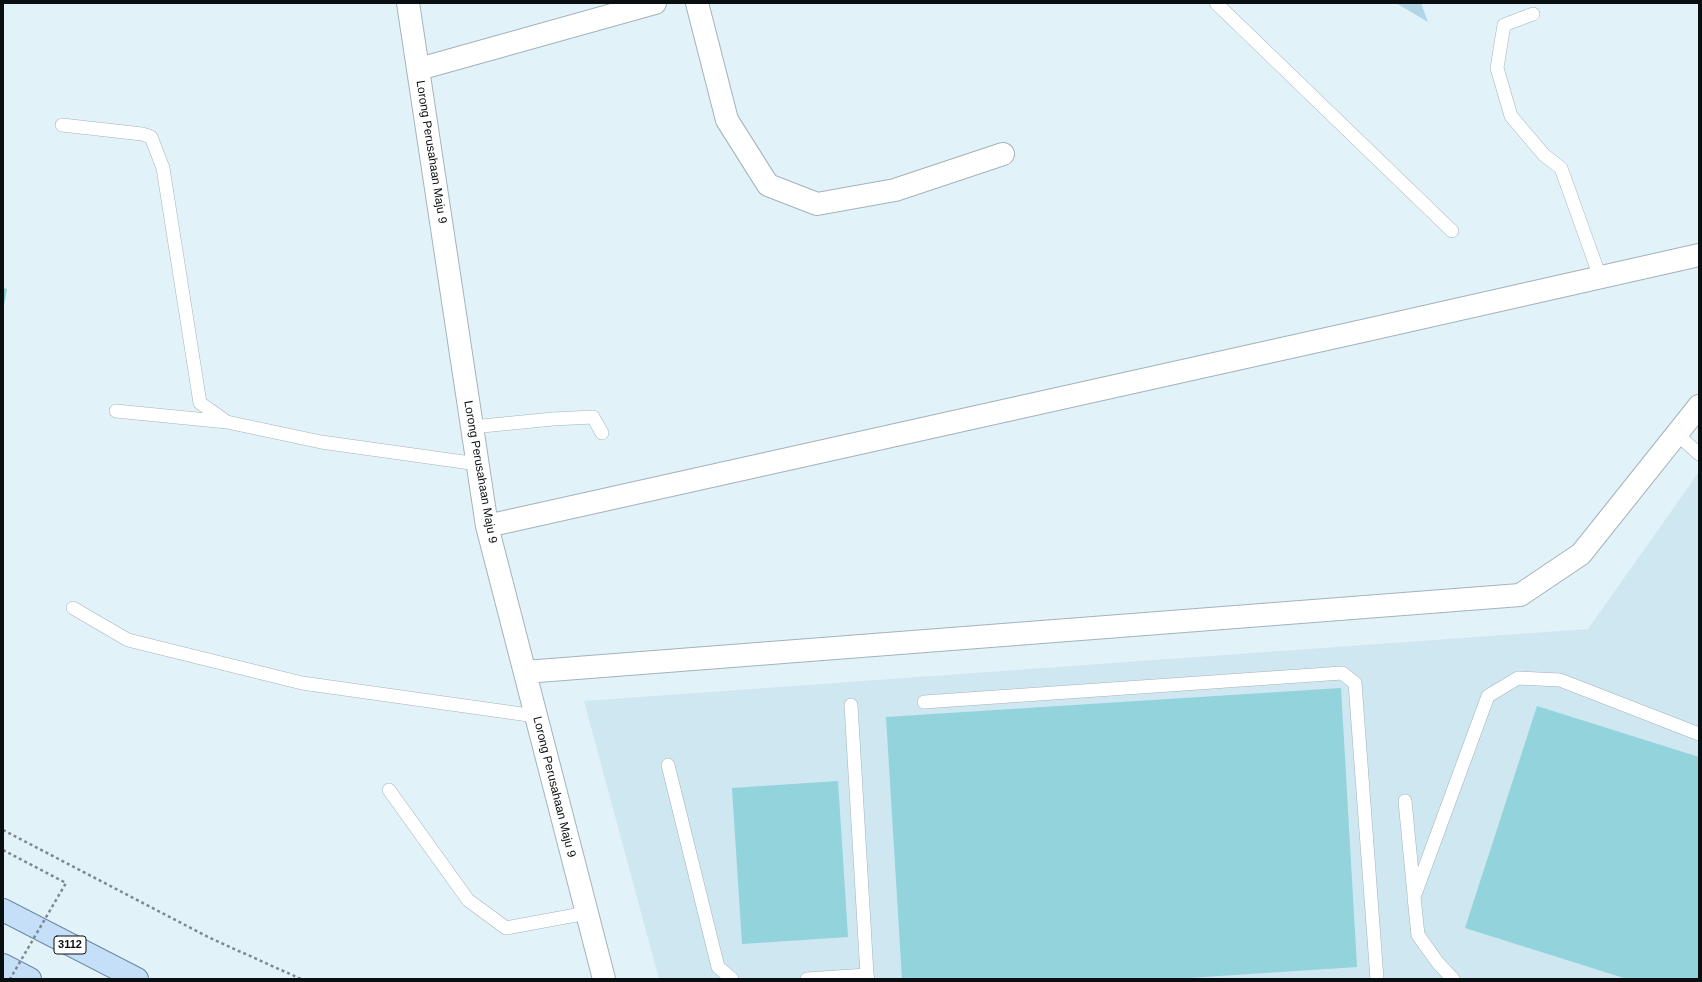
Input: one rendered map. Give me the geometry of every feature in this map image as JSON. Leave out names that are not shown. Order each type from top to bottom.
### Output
[{"type":"main road","name":"3112","points":[[3,910],[137,979]]},
{"type":"main road","points":[[3,965],[30,979]]},
{"type":"street","name":"Lorong Perusahaan Maju 9","points":[[408,3],[487,526],[604,979]]},
{"type":"street","points":[[419,69],[655,3]]},
{"type":"street","points":[[697,3],[727,120],[768,185],[817,204],[895,190],[1003,154]]},
{"type":"street","points":[[487,526],[1699,255]]},
{"type":"street","points":[[525,672],[1520,595],[1581,554],[1699,406]]},
{"type":"lane","points":[[1216,3],[1452,231]]},
{"type":"lane","points":[[1533,14],[1504,25],[1497,68],[1512,116],[1544,155],[1561,168],[1600,277]]},
{"type":"lane","points":[[62,125],[142,134],[151,137],[163,168],[200,403],[226,422]]},
{"type":"lane","points":[[116,411],[226,422],[321,442],[478,464]]},
{"type":"lane","points":[[472,427],[553,419],[593,417],[602,433]]},
{"type":"lane","points":[[1677,434],[1699,454]]},
{"type":"lane","points":[[72,608],[128,640],[302,683],[536,716]]},
{"type":"lane","points":[[924,702],[1342,673],[1355,682],[1377,979]]},
{"type":"lane","points":[[1414,898],[1488,696],[1518,678],[1560,680],[1699,734]]},
{"type":"lane","points":[[807,979],[867,977],[851,705]]},
{"type":"lane","points":[[668,765],[718,967],[732,979]]},
{"type":"lane","points":[[389,790],[468,900],[506,928],[587,913]]},
{"type":"lane","points":[[1405,801],[1418,935],[1438,963],[1453,979]]},
{"type":"path","points":[[3,830],[210,938],[301,979]]},
{"type":"path","points":[[3,850],[66,883],[10,979]]},
{"type":"shaded area","points":[[1396,3],[1421,3],[1428,22]]},
{"type":"shaded area","points":[[1699,472],[1699,979],[659,979],[584,701],[1588,629]]},
{"type":"building","points":[[3,288],[7,289],[4,305],[3,305]]},
{"type":"building","points":[[1341,688],[1357,967],[1173,979],[902,979],[886,717]]},
{"type":"building","points":[[1537,706],[1699,757],[1699,979],[1627,979],[1465,928]]},
{"type":"building","points":[[838,781],[848,937],[742,944],[732,788]]}]
